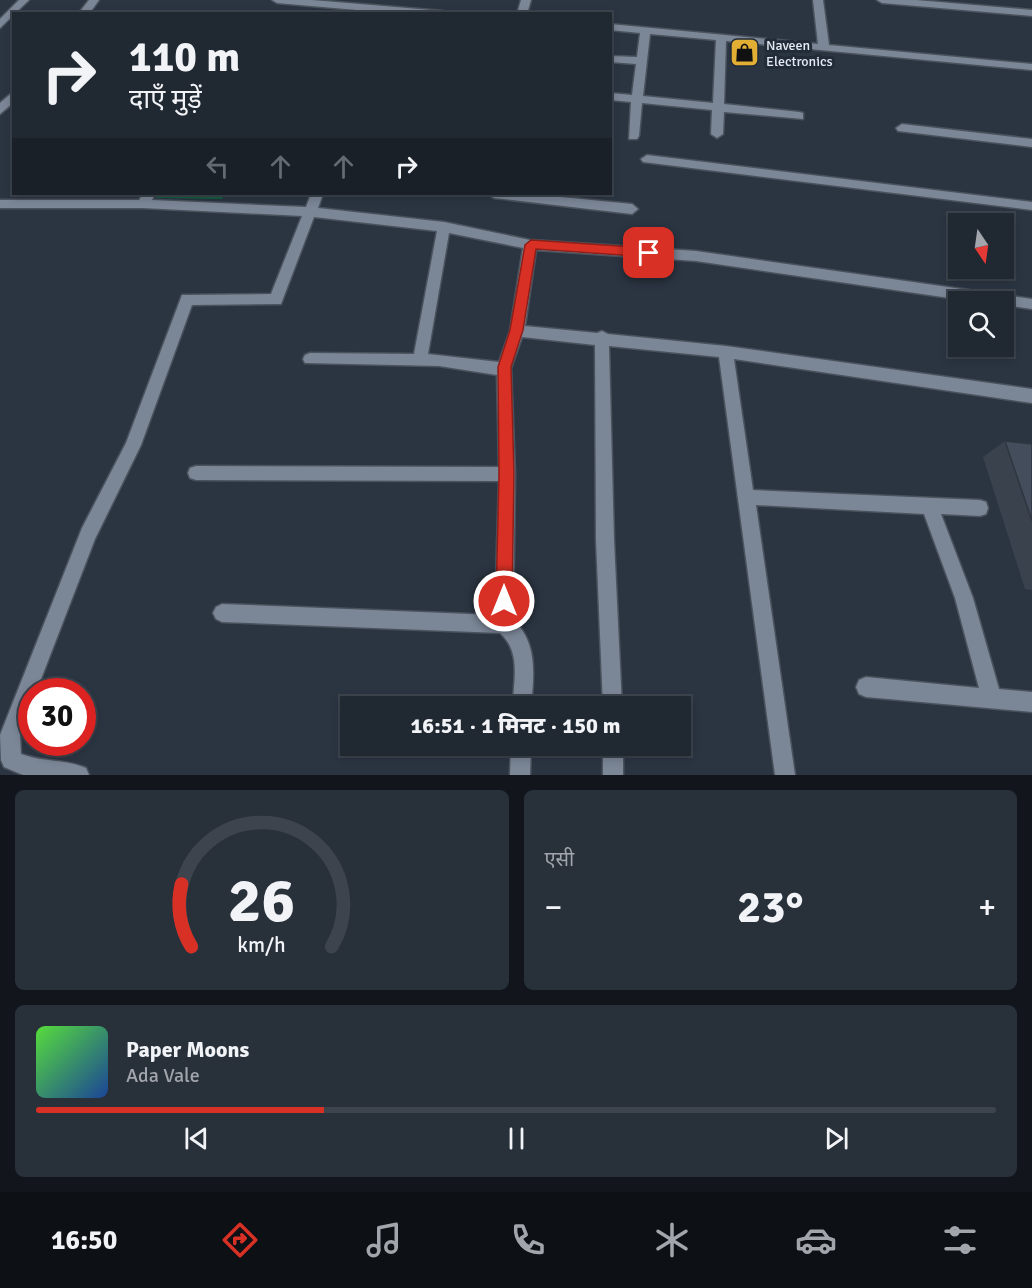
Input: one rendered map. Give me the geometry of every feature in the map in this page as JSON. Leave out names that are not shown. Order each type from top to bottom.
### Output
[{"type":"street","points":[[12,12],[24,0]]},
{"type":"street","points":[[85,12],[94,0]]},
{"type":"street","points":[[277,0],[410,12]]},
{"type":"street","points":[[818,0],[824,47]]},
{"type":"street","points":[[882,0],[953,3],[1032,11],[1028,0]]},
{"type":"street","points":[[0,25],[12,12]]},
{"type":"street","points":[[612,27],[1032,67]]},
{"type":"street","points":[[633,136],[645,30]]},
{"type":"street","points":[[717,134],[722,37]]},
{"type":"street","points":[[612,59],[642,61]]},
{"type":"street","points":[[0,110],[12,96]]},
{"type":"street","points":[[612,96],[799,116]]},
{"type":"street","points":[[902,128],[1032,143]]},
{"type":"street","points":[[647,159],[1032,206]]},
{"type":"street","points":[[227,206],[232,195]]},
{"type":"street","points":[[79,775],[35,772],[5,760],[10,735],[88,534],[133,445],[187,299],[276,300],[317,195]]},
{"type":"street","points":[[503,195],[632,209]]},
{"type":"street","points":[[8,201],[146,199],[310,212],[444,227],[531,245],[696,256],[1032,304]]},
{"type":"street","points":[[420,360],[444,227]]},
{"type":"street","points":[[504,624],[507,474],[504,367],[517,330],[531,245]]},
{"type":"street","points":[[517,330],[602,337],[726,352],[1032,396]]},
{"type":"street","points":[[602,337],[605,540],[613,696]]},
{"type":"street","points":[[726,352],[785,775]]},
{"type":"street","points":[[310,359],[420,360],[496,369],[504,367]]},
{"type":"street","points":[[196,473],[507,474]]},
{"type":"street","points":[[746,497],[980,508]]},
{"type":"street","points":[[930,506],[964,598],[991,696]]},
{"type":"street","points":[[222,613],[504,624],[518,633],[524,655],[522,696]]},
{"type":"street","points":[[866,687],[991,696],[1032,702]]},
{"type":"street","points":[[520,775],[521,756]]},
{"type":"street","points":[[613,756],[613,775]]},
{"type":"green space","points":[[158,195],[224,195],[222,199],[156,198]]},
{"type":"building","points":[[1005,441],[1032,444],[1032,521]]},
{"type":"place","name":"Naveen Electronics","points":[[745,53]]},
{"type":"route","points":[[504,601],[507,474],[504,367],[509,359],[517,330],[531,245],[649,253]]}]
